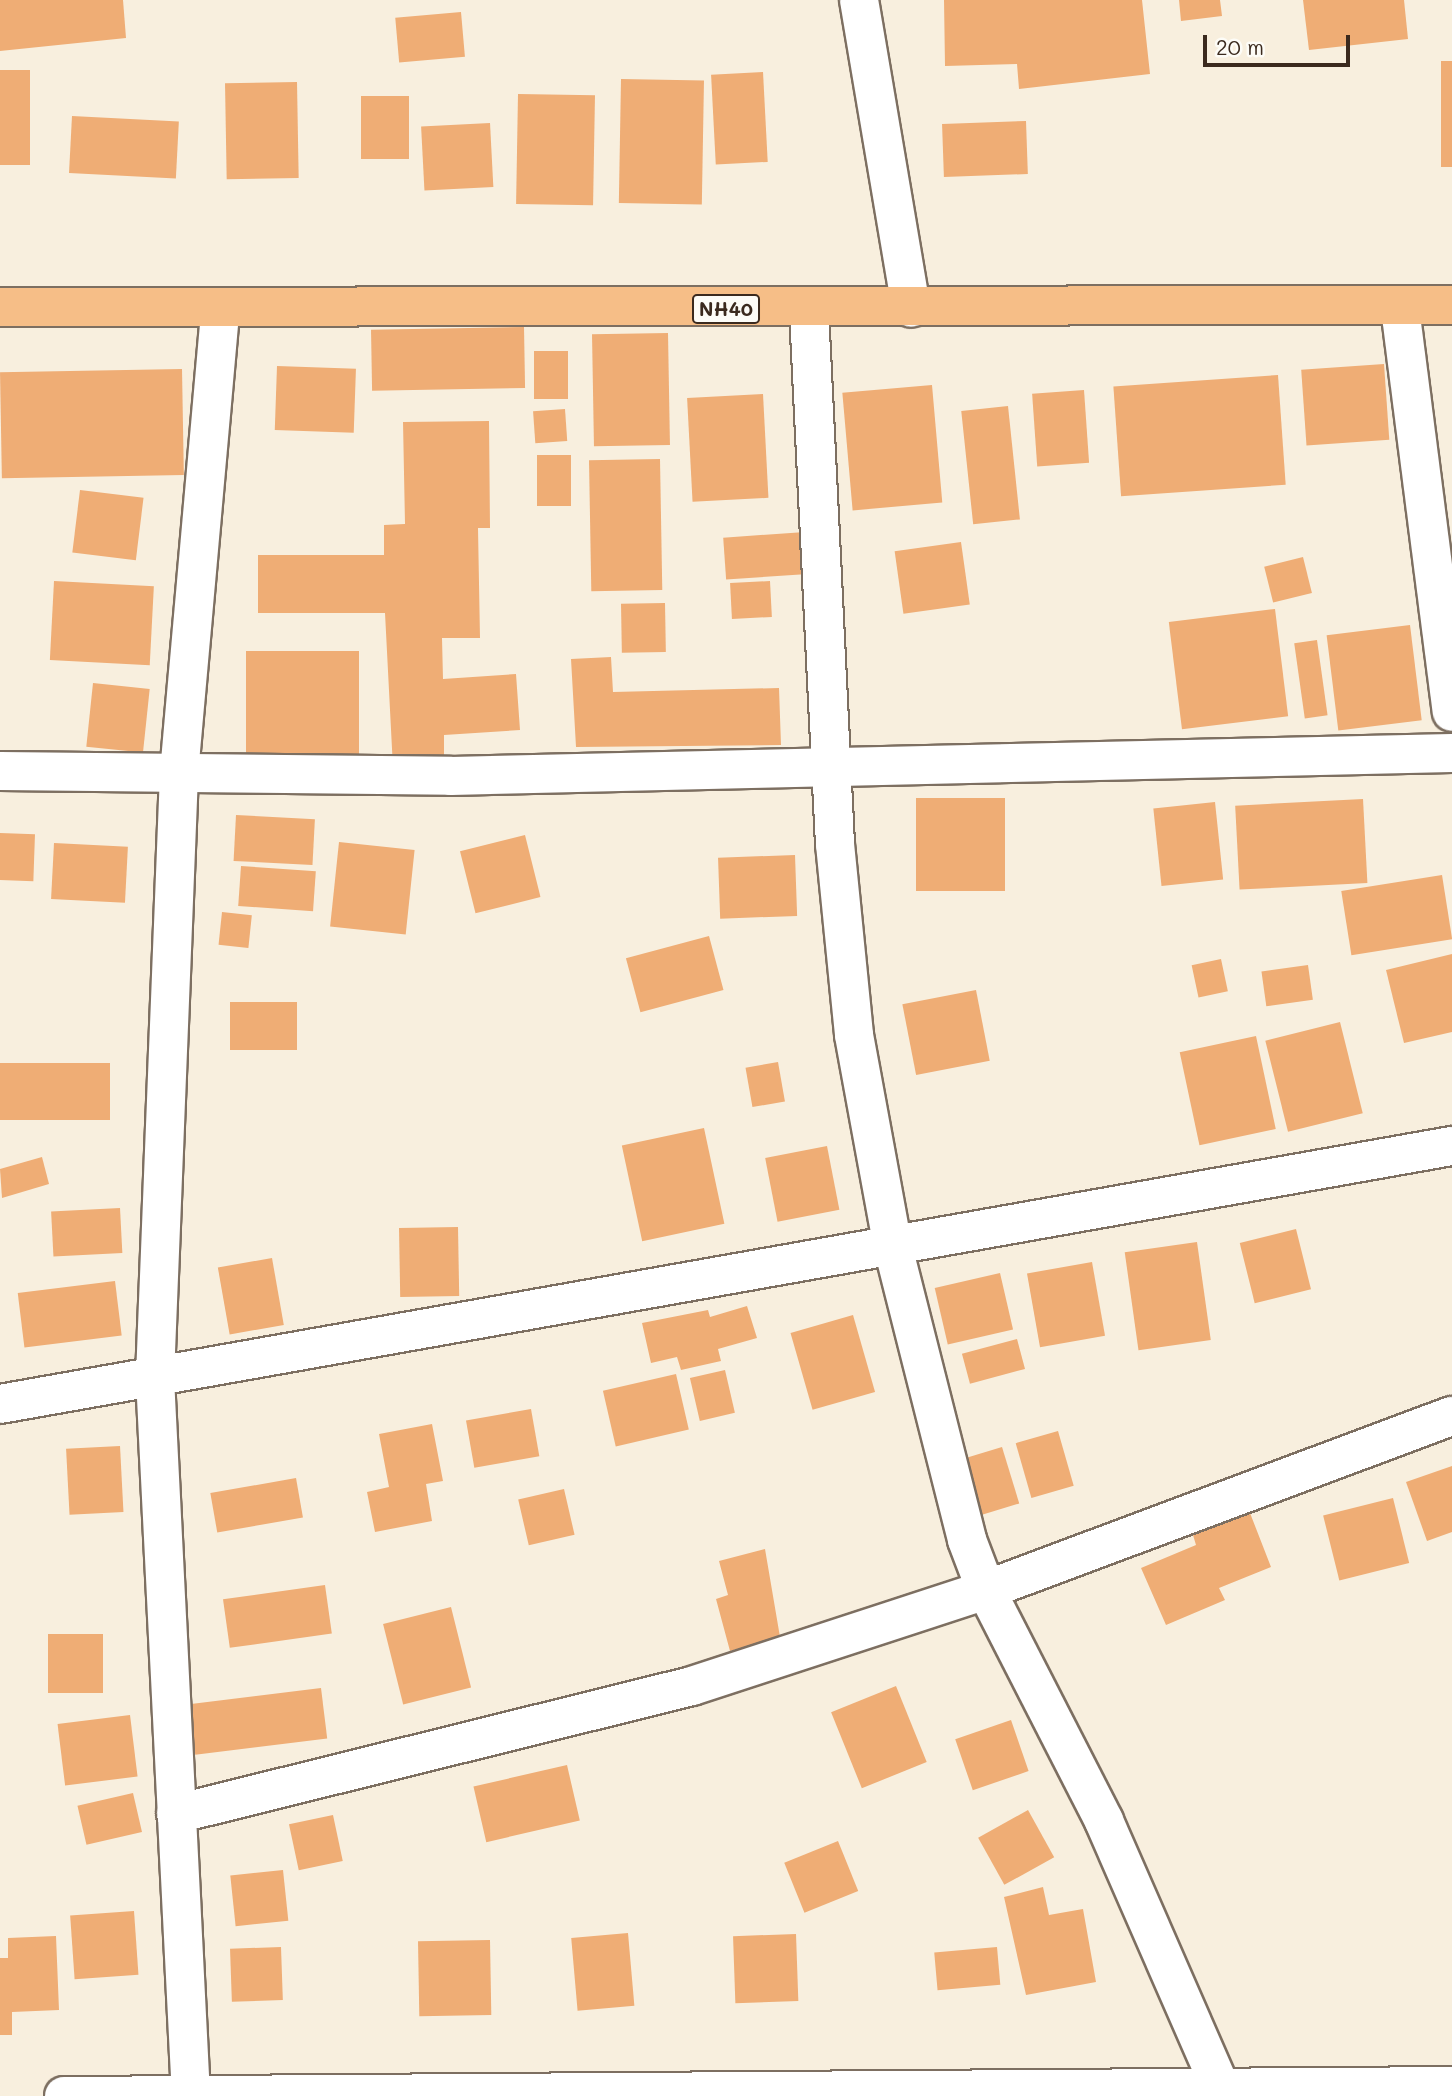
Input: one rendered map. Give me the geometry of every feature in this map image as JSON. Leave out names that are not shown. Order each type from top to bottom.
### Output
[{"type":"highway","name":"NH40","points":[[0,307],[809,311],[911,308],[1400,308],[1452,305]]},
{"type":"street","points":[[859,0],[911,308]]},
{"type":"street","points":[[1400,308],[1452,712]]},
{"type":"street","points":[[190,2094],[155,1377],[179,773],[220,310]]},
{"type":"street","points":[[809,311],[829,768],[854,1035],[893,1247],[967,1540],[986,1590],[1104,1821],[1221,2090]]},
{"type":"street","points":[[0,771],[452,776],[1452,753]]},
{"type":"street","points":[[0,1405],[1452,1146]]},
{"type":"street","points":[[176,1814],[692,1686],[986,1590],[1452,1416]]},
{"type":"street","points":[[64,2096],[1221,2090],[1452,2086]]},
{"type":"building","points":[[0,0],[123,0],[126,38],[0,51]]},
{"type":"building","points":[[944,0],[1142,0],[1150,74],[1019,89],[1017,64],[945,66]]},
{"type":"building","points":[[1179,0],[1220,0],[1222,16],[1181,21]]},
{"type":"building","points":[[1303,0],[1404,0],[1408,39],[1309,50]]},
{"type":"building","points":[[461,12],[465,57],[399,63],[395,18]]},
{"type":"building","points":[[1441,61],[1452,61],[1452,167],[1441,167]]},
{"type":"building","points":[[0,70],[30,70],[30,165],[0,165]]},
{"type":"building","points":[[763,72],[768,162],[716,165],[711,75]]},
{"type":"building","points":[[621,79],[704,80],[702,204],[619,203]]},
{"type":"building","points":[[297,82],[299,178],[227,179],[225,83]]},
{"type":"building","points":[[518,94],[595,95],[593,205],[516,204]]},
{"type":"building","points":[[361,96],[409,96],[409,159],[361,159]]},
{"type":"building","points":[[72,116],[179,122],[176,179],[69,173]]},
{"type":"building","points":[[1026,121],[1028,174],[944,177],[942,124]]},
{"type":"building","points":[[490,123],[493,187],[424,191],[421,127]]},
{"type":"building","points":[[524,327],[525,388],[372,391],[371,330]]},
{"type":"building","points":[[668,333],[670,445],[594,446],[592,334]]},
{"type":"building","points":[[534,351],[568,351],[568,399],[534,399]]},
{"type":"building","points":[[1384,364],[1389,440],[1307,446],[1301,370]]},
{"type":"building","points":[[277,366],[356,369],[354,433],[275,430]]},
{"type":"building","points":[[182,369],[184,475],[2,478],[0,372]]},
{"type":"building","points":[[1278,375],[1286,485],[1121,496],[1113,387]]},
{"type":"building","points":[[932,385],[942,503],[853,510],[842,393]]},
{"type":"building","points":[[1084,390],[1089,463],[1037,466],[1032,394]]},
{"type":"building","points":[[763,394],[768,498],[693,502],[687,398]]},
{"type":"building","points":[[1008,406],[1020,519],[973,524],[961,411]]},
{"type":"building","points":[[565,409],[567,441],[535,443],[533,411]]},
{"type":"building","points":[[489,421],[490,528],[478,528],[480,638],[442,638],[443,679],[516,674],[520,730],[444,735],[444,767],[393,768],[385,613],[258,613],[258,555],[384,555],[384,525],[405,524],[403,422]]},
{"type":"building","points":[[537,455],[571,455],[571,506],[537,506]]},
{"type":"building","points":[[660,459],[662,590],[591,591],[589,460]]},
{"type":"building","points":[[80,490],[144,498],[136,560],[72,553]]},
{"type":"building","points":[[805,532],[808,574],[726,580],[723,538]]},
{"type":"building","points":[[961,542],[970,604],[903,614],[895,551]]},
{"type":"building","points":[[1303,557],[1312,593],[1273,603],[1264,567]]},
{"type":"building","points":[[54,581],[154,586],[150,665],[50,660]]},
{"type":"building","points":[[770,581],[772,617],[732,619],[730,583]]},
{"type":"building","points":[[665,603],[666,652],[622,653],[621,604]]},
{"type":"building","points":[[1275,609],[1288,716],[1182,729],[1169,622]]},
{"type":"building","points":[[1410,625],[1422,720],[1338,731],[1327,635]]},
{"type":"building","points":[[1317,640],[1328,715],[1305,718],[1294,643]]},
{"type":"building","points":[[246,651],[359,651],[359,762],[246,762]]},
{"type":"building","points":[[611,657],[613,692],[779,688],[781,745],[576,747],[571,659]]},
{"type":"building","points":[[93,683],[150,689],[143,753],[86,747]]},
{"type":"building","points":[[916,798],[1005,798],[1005,891],[916,891]]},
{"type":"building","points":[[1363,799],[1367,883],[1240,890],[1235,806]]},
{"type":"building","points":[[1215,802],[1223,880],[1161,886],[1153,808]]},
{"type":"building","points":[[236,815],[315,819],[312,865],[234,861]]},
{"type":"building","points":[[0,833],[35,834],[33,881],[0,880]]},
{"type":"building","points":[[525,835],[540,897],[475,913],[460,851]]},
{"type":"building","points":[[339,842],[415,850],[406,934],[330,927]]},
{"type":"building","points":[[54,843],[128,847],[125,903],[51,899]]},
{"type":"building","points":[[795,855],[797,916],[720,919],[718,858]]},
{"type":"building","points":[[241,866],[316,871],[313,911],[238,906]]},
{"type":"building","points":[[1442,875],[1452,939],[1351,955],[1341,891]]},
{"type":"building","points":[[222,912],[252,915],[248,948],[219,945]]},
{"type":"building","points":[[709,936],[723,990],[640,1012],[626,958]]},
{"type":"building","points":[[1452,954],[1452,1032],[1404,1043],[1386,970]]},
{"type":"building","points":[[1221,959],[1228,991],[1199,998],[1192,965]]},
{"type":"building","points":[[1308,965],[1313,1000],[1266,1006],[1261,972]]},
{"type":"building","points":[[976,990],[990,1061],[916,1075],[902,1004]]},
{"type":"building","points":[[230,1002],[297,1002],[297,1050],[230,1050]]},
{"type":"building","points":[[1340,1022],[1363,1113],[1288,1132],[1265,1041]]},
{"type":"building","points":[[1256,1036],[1276,1129],[1199,1145],[1180,1052]]},
{"type":"building","points":[[778,1062],[785,1101],[752,1107],[746,1068]]},
{"type":"building","points":[[0,1063],[110,1063],[110,1120],[0,1120]]},
{"type":"building","points":[[704,1128],[724,1224],[642,1241],[622,1145]]},
{"type":"building","points":[[827,1146],[839,1210],[778,1222],[765,1158]]},
{"type":"building","points":[[42,1157],[49,1184],[2,1198],[0,1169]]},
{"type":"building","points":[[120,1208],[122,1253],[53,1257],[51,1212]]},
{"type":"building","points":[[458,1227],[459,1296],[400,1297],[399,1228]]},
{"type":"building","points":[[1296,1229],[1311,1289],[1255,1303],[1240,1243]]},
{"type":"building","points":[[1197,1242],[1211,1340],[1138,1350],[1125,1252]]},
{"type":"building","points":[[272,1258],[284,1325],[230,1335],[218,1268]]},
{"type":"building","points":[[1092,1262],[1105,1336],[1040,1347],[1027,1273]]},
{"type":"building","points":[[1000,1273],[1013,1330],[948,1345],[935,1288]]},
{"type":"building","points":[[115,1281],[122,1336],[24,1348],[18,1293]]},
{"type":"building","points":[[747,1306],[757,1338],[718,1349],[721,1361],[681,1370],[677,1357],[651,1363],[642,1323],[708,1310],[710,1317]]},
{"type":"building","points":[[853,1315],[875,1392],[813,1410],[791,1333]]},
{"type":"building","points":[[1017,1339],[1025,1369],[970,1384],[962,1354]]},
{"type":"building","points":[[725,1370],[735,1413],[700,1421],[690,1378]]},
{"type":"building","points":[[676,1374],[689,1430],[616,1446],[603,1391]]},
{"type":"building","points":[[531,1409],[539,1456],[474,1468],[466,1420]]},
{"type":"building","points":[[432,1424],[443,1481],[426,1484],[432,1521],[375,1532],[367,1492],[389,1487],[379,1434]]},
{"type":"building","points":[[1058,1431],[1074,1486],[1031,1498],[1016,1443]]},
{"type":"building","points":[[120,1446],[123,1512],[70,1515],[66,1449]]},
{"type":"building","points":[[1002,1447],[1019,1503],[977,1516],[960,1460]]},
{"type":"building","points":[[1452,1466],[1452,1532],[1427,1541],[1406,1482]]},
{"type":"building","points":[[296,1478],[303,1517],[217,1532],[210,1493]]},
{"type":"building","points":[[564,1489],[575,1535],[529,1545],[518,1500]]},
{"type":"building","points":[[1393,1498],[1409,1563],[1339,1580],[1323,1515]]},
{"type":"building","points":[[1250,1513],[1271,1567],[1219,1588],[1225,1600],[1166,1625],[1141,1568],[1196,1545],[1193,1535]]},
{"type":"building","points":[[765,1549],[780,1637],[730,1651],[716,1599],[728,1595],[719,1561]]},
{"type":"building","points":[[325,1585],[332,1634],[230,1648],[223,1599]]},
{"type":"building","points":[[451,1607],[471,1688],[403,1704],[383,1624]]},
{"type":"building","points":[[48,1634],[103,1634],[103,1693],[48,1693]]},
{"type":"building","points":[[896,1686],[927,1762],[862,1788],[831,1712]]},
{"type":"building","points":[[321,1688],[327,1739],[195,1755],[189,1704]]},
{"type":"building","points":[[130,1715],[138,1777],[65,1785],[58,1724]]},
{"type":"building","points":[[1011,1720],[1029,1771],[973,1790],[955,1739]]},
{"type":"building","points":[[567,1765],[580,1821],[486,1842],[473,1787]]},
{"type":"building","points":[[133,1793],[142,1832],[86,1845],[77,1806]]},
{"type":"building","points":[[1028,1810],[1054,1857],[1004,1885],[978,1838]]},
{"type":"building","points":[[333,1815],[343,1861],[299,1870],[289,1824]]},
{"type":"building","points":[[838,1841],[858,1891],[804,1913],[784,1863]]},
{"type":"building","points":[[283,1870],[288,1921],[236,1926],[230,1876]]},
{"type":"building","points":[[1043,1887],[1049,1915],[1083,1909],[1096,1982],[1026,1995],[1004,1897]]},
{"type":"building","points":[[134,1911],[138,1975],[75,1979],[70,1915]]},
{"type":"building","points":[[628,1933],[634,2006],[578,2011],[571,1938]]},
{"type":"building","points":[[796,1934],[798,2001],[735,2003],[733,1936]]},
{"type":"building","points":[[56,1936],[59,2010],[12,2012],[12,2035],[0,2035],[0,1958],[8,1958],[8,1938]]},
{"type":"building","points":[[490,1940],[491,2015],[419,2016],[418,1941]]},
{"type":"building","points":[[281,1947],[283,2000],[232,2002],[230,1949]]},
{"type":"building","points":[[997,1947],[1000,1985],[938,1990],[934,1952]]}]
